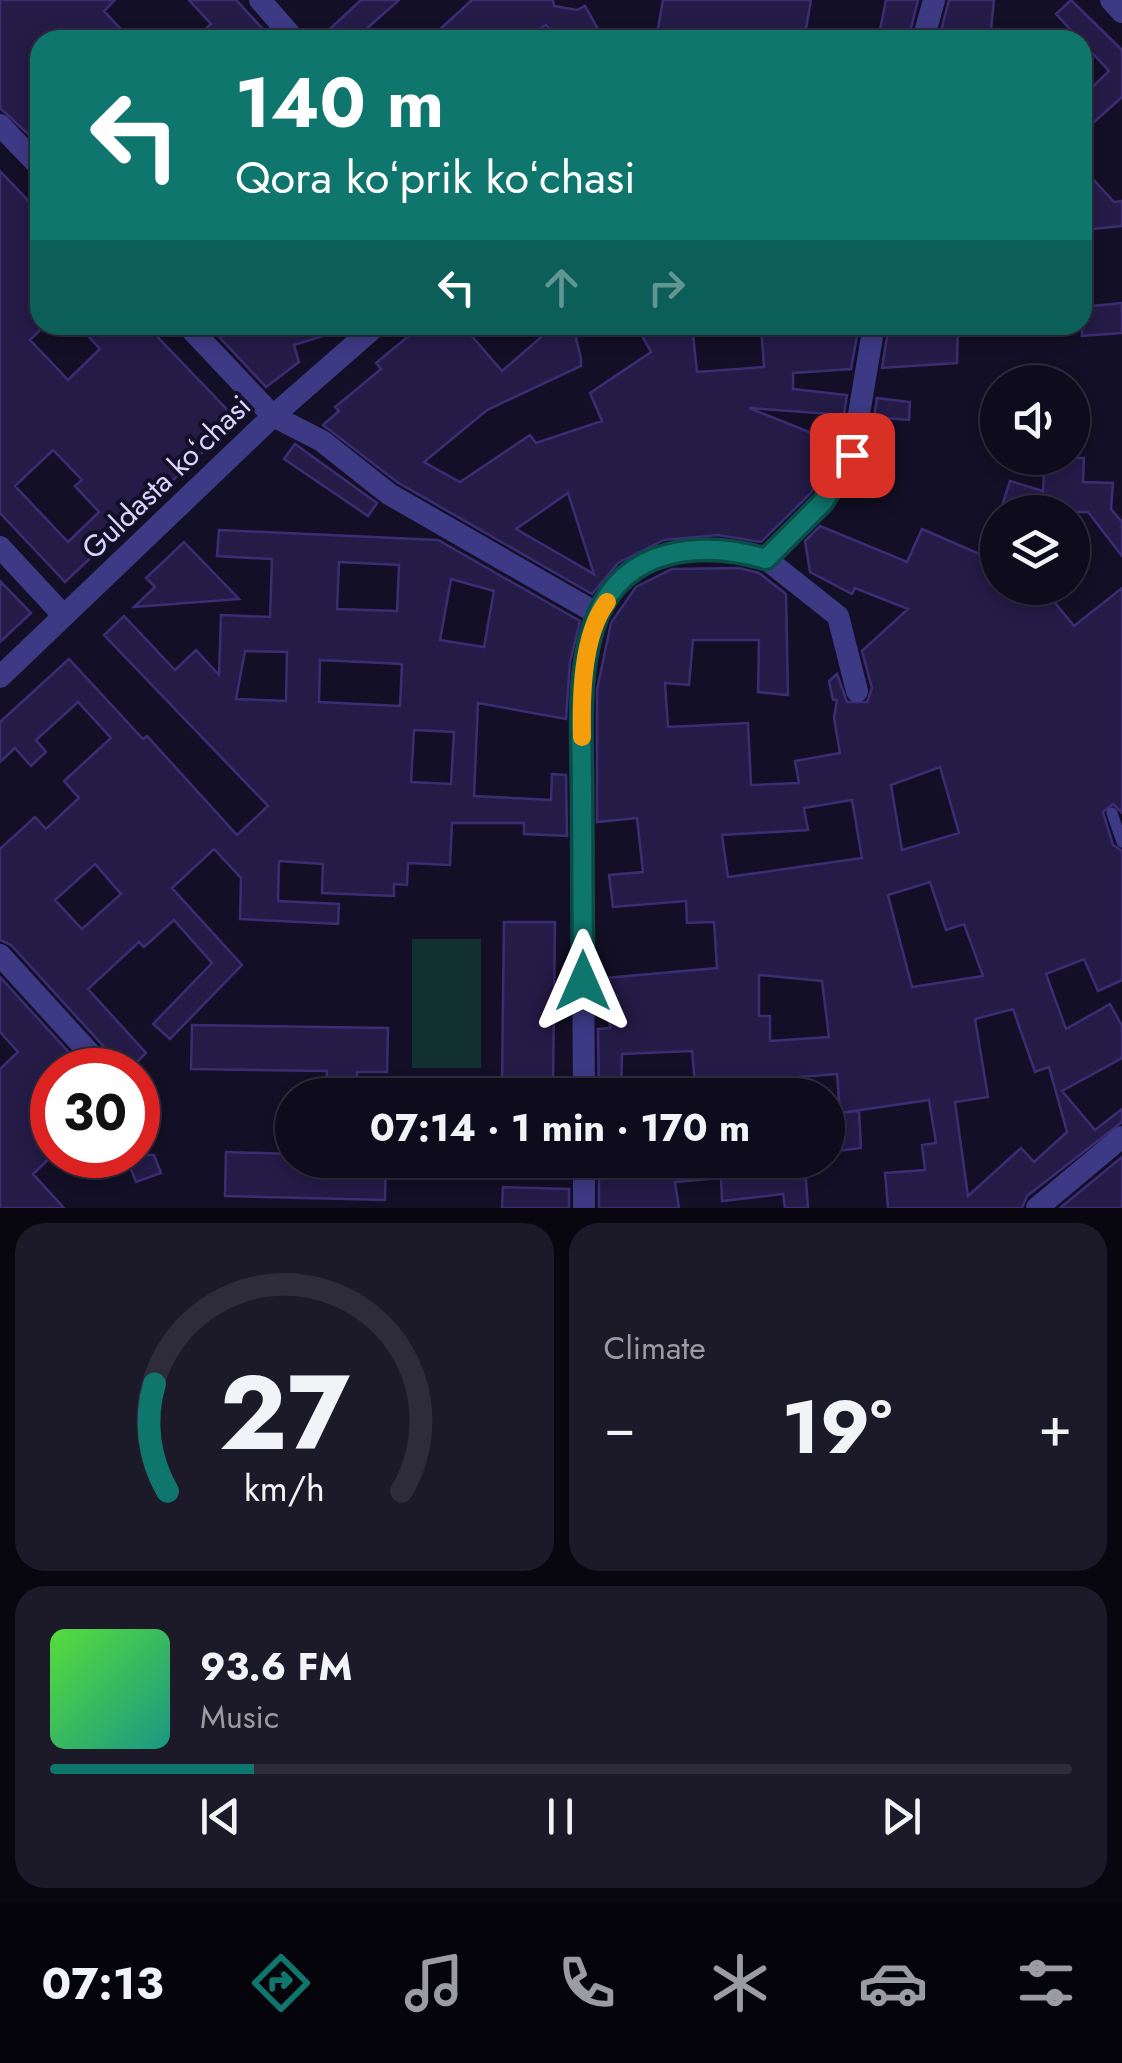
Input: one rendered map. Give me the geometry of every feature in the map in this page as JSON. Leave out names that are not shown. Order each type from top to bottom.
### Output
[{"type":"street","points":[[260,0],[286,30]]},
{"type":"street","points":[[926,30],[934,0]]},
{"type":"street","points":[[1111,0],[1122,12]]},
{"type":"street","points":[[0,125],[30,157]]},
{"type":"street","points":[[197,335],[273,416],[322,442],[390,494],[598,614]]},
{"type":"street","name":"Guldasta koʻchasi","points":[[0,677],[273,416],[366,335]]},
{"type":"street","points":[[766,559],[841,478],[852,455],[872,335]]},
{"type":"street","points":[[0,547],[64,616]]},
{"type":"street","points":[[584,1078],[582,715],[598,614],[632,573],[660,557],[706,547],[766,559],[838,616],[857,690]]},
{"type":"street","points":[[0,955],[86,1048]]},
{"type":"street","points":[[1038,1208],[1068,1198],[1122,1137]]},
{"type":"street","points":[[584,1178],[584,1208]]},
{"type":"lane","points":[[1112,813],[1122,842]]},
{"type":"green space","points":[[412,939],[481,939],[481,1068],[412,1068]]},
{"type":"building","points":[[0,0],[115,0],[104,11],[122,30],[30,30],[30,136],[0,108]]},
{"type":"building","points":[[189,0],[236,0],[264,30],[205,30],[211,24]]},
{"type":"building","points":[[361,0],[399,0],[365,30],[329,30]]},
{"type":"building","points":[[472,0],[553,0],[554,6],[577,10],[585,6],[598,30],[551,30],[546,25],[538,30],[439,30]]},
{"type":"building","points":[[663,0],[811,0],[806,30],[658,30]]},
{"type":"building","points":[[886,0],[918,0],[910,30],[880,30]]},
{"type":"building","points":[[949,0],[994,0],[991,30],[941,30]]},
{"type":"building","points":[[1071,0],[1122,50],[1122,97],[1092,124],[1092,87],[1109,71],[1092,53],[1092,30],[1071,30],[1056,14]]},
{"type":"building","points":[[0,171],[30,202],[30,335],[35,335],[30,340],[68,380],[100,349],[87,335],[156,335],[237,420],[65,582],[0,513]],"holes":[[[53,450],[82,480],[75,486],[99,512],[68,542],[15,486]]]},
{"type":"building","points":[[1092,178],[1114,202],[1122,201],[1122,226],[1092,229]]},
{"type":"building","points":[[1122,303],[1122,333],[1082,336],[1092,335],[1092,306]]},
{"type":"building","points":[[217,335],[326,335],[294,345],[299,362],[266,387]]},
{"type":"building","points":[[410,335],[471,335],[502,371],[543,335],[575,335],[581,366],[487,410],[424,462],[460,482],[530,435],[536,443],[602,421],[590,393],[651,352],[642,335],[693,335],[697,372],[764,367],[762,335],[857,335],[851,369],[793,373],[793,389],[847,395],[844,415],[749,408],[839,444],[811,493],[761,542],[718,535],[664,540],[618,563],[592,594],[397,482],[323,425],[339,411],[335,407],[381,369],[376,363]],"holes":[[[568,493],[594,574],[516,529]]]},
{"type":"building","points":[[887,335],[958,335],[957,363],[882,368]]},
{"type":"building","points":[[877,398],[910,402],[909,420],[874,417]]},
{"type":"building","points":[[295,444],[377,503],[368,516],[284,459]]},
{"type":"building","points":[[867,455],[886,462],[872,496],[850,487]]},
{"type":"building","points":[[1044,475],[1083,475],[1083,482],[1113,483],[1111,509],[1122,522],[1122,556],[1090,515],[1090,495],[1005,495],[1010,481],[1043,491]]},
{"type":"building","points":[[820,526],[907,562],[922,529],[980,554],[980,605],[1057,605],[1074,626],[1122,588],[1122,813],[1113,804],[1103,812],[1113,845],[1122,851],[1122,980],[1098,991],[1084,959],[1046,974],[1066,1029],[1110,1004],[1122,1026],[1122,1058],[1062,1091],[1095,1130],[1122,1109],[1122,1122],[1027,1196],[1022,1208],[888,1208],[885,1173],[925,1170],[922,1145],[936,1143],[929,1100],[845,1112],[845,1078],[837,1078],[837,1074],[694,1078],[692,1051],[622,1054],[621,1078],[599,1078],[598,1029],[610,1028],[606,978],[717,968],[714,922],[687,923],[686,901],[613,907],[609,875],[643,872],[637,818],[597,822],[597,690],[611,623],[636,587],[672,569],[739,568],[759,573],[786,594],[788,695],[758,692],[759,640],[693,640],[689,685],[665,683],[668,727],[748,723],[751,785],[799,783],[795,761],[840,753],[834,718],[837,700],[833,700],[829,681],[837,674],[847,702],[867,702],[872,688],[862,651],[908,609],[855,588],[852,594],[810,572],[805,541]],"holes":[[[940,767],[959,833],[902,850],[891,785]],[[852,800],[862,858],[728,877],[722,835],[808,830],[804,808]],[[930,882],[946,930],[964,924],[983,976],[912,987],[888,895]],[[759,975],[822,981],[829,1037],[770,1041],[770,1016],[759,1016]],[[1013,1009],[1035,1072],[1049,1067],[1067,1132],[1034,1162],[1021,1148],[968,1196],[955,1102],[988,1097],[975,1019]]]},
{"type":"building","points":[[219,530],[438,540],[580,621],[570,662],[566,719],[478,703],[474,796],[551,800],[552,774],[566,775],[567,836],[524,834],[524,823],[452,823],[450,865],[408,863],[407,885],[394,884],[394,896],[322,893],[323,864],[279,861],[278,901],[339,904],[338,924],[240,919],[241,878],[214,849],[172,888],[242,965],[170,1039],[153,1024],[212,963],[174,920],[144,947],[139,942],[88,989],[141,1048],[105,1048],[11,945],[0,940],[0,849],[35,817],[46,829],[79,798],[64,781],[111,738],[78,702],[36,740],[46,752],[31,766],[15,748],[0,762],[0,722],[69,659],[143,739],[147,736],[237,835],[268,806],[104,635],[124,616],[175,670],[196,650],[219,675],[221,615],[270,617],[272,559],[217,556]],"holes":[[[339,562],[399,565],[397,611],[337,609]],[[451,579],[494,591],[484,647],[440,640]],[[245,651],[287,652],[286,701],[236,699]],[[320,660],[402,664],[400,706],[319,702]],[[414,730],[454,732],[451,784],[411,782]],[[95,864],[121,894],[82,929],[55,900]]]},
{"type":"building","points":[[184,542],[239,599],[134,607],[155,587],[146,578]]},
{"type":"building","points":[[0,581],[31,613],[0,642]]},
{"type":"building","points":[[504,922],[555,922],[553,1078],[502,1078]]},
{"type":"building","points":[[0,977],[65,1048],[30,1048],[30,1178],[37,1178],[64,1208],[0,1208],[0,1069],[18,1052],[0,1032]]},
{"type":"building","points":[[192,1025],[388,1028],[387,1072],[327,1078],[327,1071],[191,1069]]},
{"type":"building","points":[[859,1111],[861,1148],[845,1150],[845,1112]]},
{"type":"building","points":[[226,1152],[275,1153],[275,1178],[386,1178],[385,1200],[225,1196]]},
{"type":"building","points":[[1122,1157],[1122,1208],[1060,1208]]},
{"type":"building","points":[[599,1178],[721,1178],[675,1182],[679,1208],[599,1208]]},
{"type":"building","points":[[721,1178],[806,1178],[808,1208],[785,1208],[783,1194],[722,1201]]},
{"type":"building","points":[[503,1187],[569,1189],[569,1208],[502,1208]]},
{"type":"slow traffic","points":[[582,737],[591,641],[598,614],[607,602]]},
{"type":"route","points":[[583,981],[582,715],[598,614],[632,573],[660,557],[706,547],[730,548],[766,559],[823,502],[852,455]]}]
